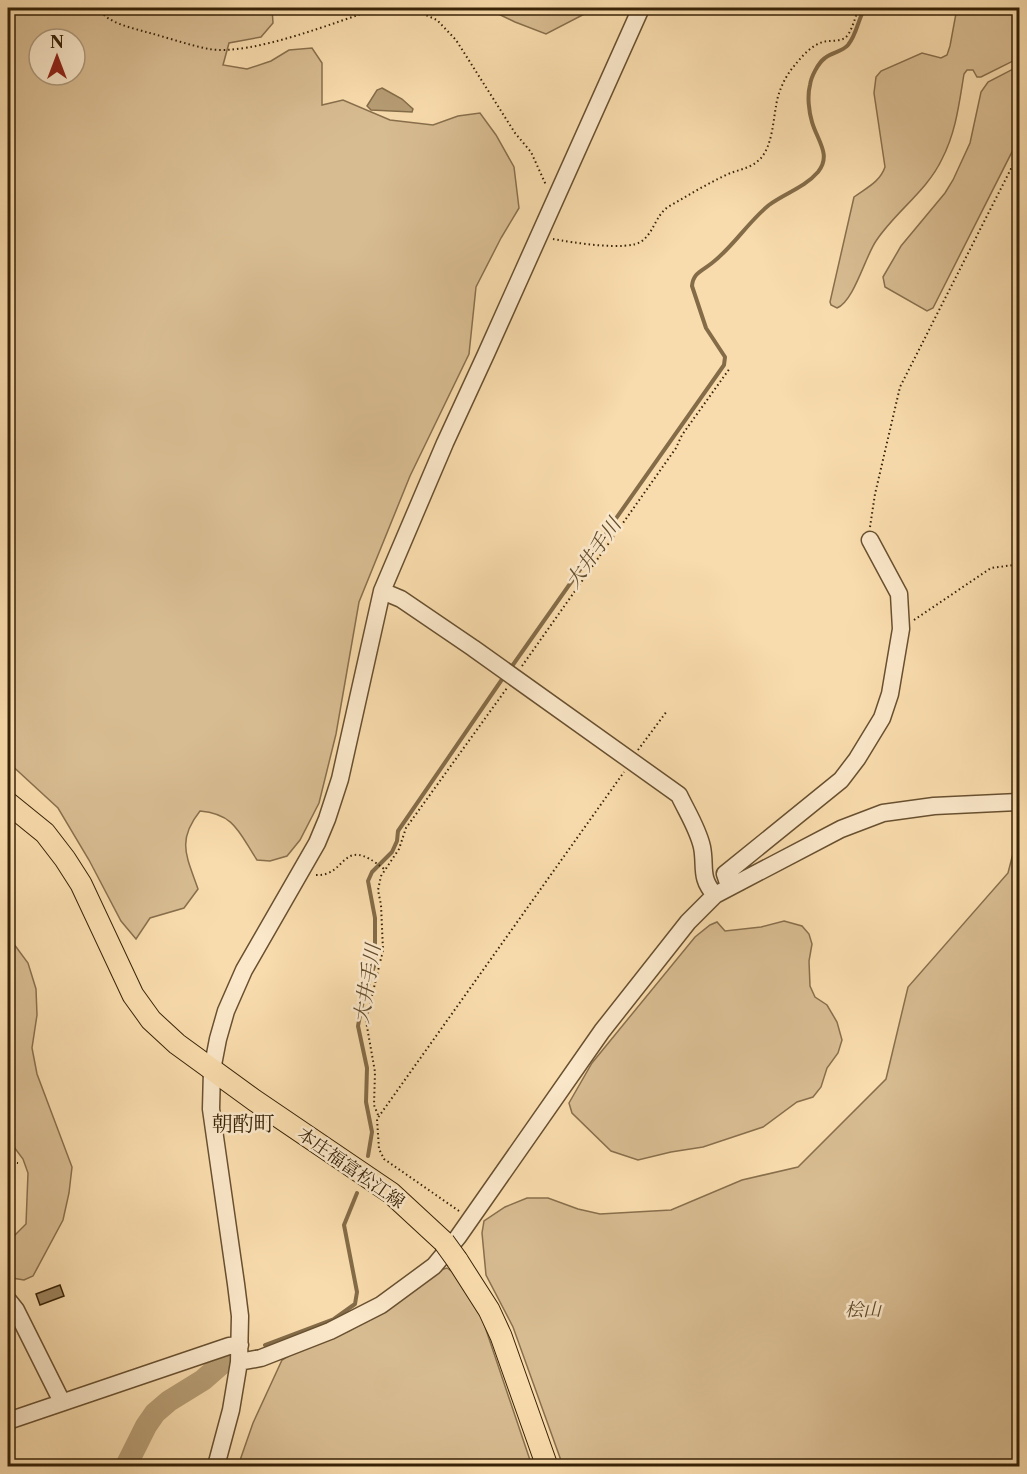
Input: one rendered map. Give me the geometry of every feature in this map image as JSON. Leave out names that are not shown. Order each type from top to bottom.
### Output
[{"type":"main road","name":"本庄福富松江線","points":[[8,803],[45,833],[65,859],[81,884],[133,995],[152,1020],[177,1044],[212,1070],[391,1193],[444,1242],[489,1310],[501,1335],[547,1467]]},
{"type":"street","points":[[216,1467],[231,1410],[240,1345],[236,1284],[211,1109],[212,1070],[218,1039],[230,999],[316,843],[333,802],[382,591],[445,443],[641,8]]},
{"type":"street","points":[[722,890],[725,874],[841,780],[882,718],[890,694],[901,629],[899,594],[870,540]]},
{"type":"street","points":[[382,591],[401,599],[633,758],[679,795],[695,827],[702,848],[703,871],[708,886],[722,890]]},
{"type":"street","points":[[239,1362],[261,1358],[330,1331],[381,1305],[434,1266],[471,1219],[602,1031],[688,922],[722,890],[841,830],[883,813],[934,806],[1020,802]]},
{"type":"street","points":[[8,1300],[16,1310],[62,1402]]},
{"type":"street","points":[[8,1421],[229,1346],[240,1345]]},
{"type":"path","points":[[98,8],[101,13],[120,25],[209,49],[236,49],[265,44],[378,8]]},
{"type":"path","points":[[410,8],[436,20],[456,40],[515,133],[531,152],[549,190],[557,194]]},
{"type":"path","points":[[538,237],[597,245],[639,243],[663,210],[711,182],[752,166],[765,151],[774,124],[778,95],[793,66],[818,44],[844,38],[849,33],[860,8]]},
{"type":"path","points":[[859,13],[870,8]]},
{"type":"path","points":[[870,540],[870,521],[875,494],[900,387],[1020,151]]},
{"type":"path","points":[[378,1115],[374,1105],[375,1072],[366,1022],[383,950],[378,890],[383,868],[399,849],[406,828],[510,675],[676,448],[682,435],[730,368]]},
{"type":"path","points":[[901,629],[991,568],[1014,565],[1020,561]]},
{"type":"path","points":[[471,1219],[384,1159],[379,1149],[376,1125],[378,1115],[667,711]]},
{"type":"path","points":[[312,874],[321,875],[333,871],[349,855],[363,856],[383,868]]},
{"type":"path","points":[[8,1162],[18,1163]]},
{"type":"green space","points":[[8,8],[272,8],[273,23],[261,37],[229,43],[223,65],[247,69],[271,61],[289,50],[312,48],[322,63],[322,105],[343,100],[390,120],[433,125],[458,116],[480,113],[496,135],[514,167],[519,208],[476,287],[469,354],[410,476],[359,602],[336,734],[319,803],[300,840],[287,856],[270,861],[257,860],[235,826],[221,816],[200,811],[188,831],[186,840],[187,858],[198,889],[184,908],[150,918],[136,939],[121,921],[58,808],[8,762]]},
{"type":"green space","points":[[486,8],[596,8],[546,34]]},
{"type":"green space","points":[[957,8],[1019,8],[1019,58],[981,77],[977,77],[973,70],[967,70],[964,74],[954,128],[936,171],[876,241],[849,297],[837,308],[830,302],[854,197],[876,181],[885,167],[874,93],[876,77],[881,71],[922,53],[941,58],[947,55]]},
{"type":"green space","points":[[1019,66],[1019,138],[933,308],[927,311],[885,287],[883,277],[901,246],[953,180],[970,143],[981,92],[988,82]]},
{"type":"green space","name":"桧山","points":[[1019,830],[1019,1466],[563,1466],[513,1327],[486,1275],[482,1233],[484,1221],[505,1207],[527,1198],[548,1198],[600,1214],[671,1210],[742,1180],[798,1167],[886,1079],[908,987],[1008,873]]},
{"type":"green space","points":[[784,921],[802,926],[809,934],[812,944],[809,961],[810,986],[815,997],[827,1005],[837,1022],[842,1040],[838,1053],[827,1068],[821,1087],[813,1097],[797,1102],[763,1127],[703,1147],[638,1160],[611,1151],[572,1113],[569,1103],[592,1063],[695,937],[710,925],[717,922],[725,931],[761,927]]},
{"type":"green space","points":[[8,936],[28,963],[36,989],[37,1015],[32,1048],[37,1074],[72,1167],[63,1220],[33,1276],[24,1280],[12,1278],[8,1265],[8,1242],[26,1224],[28,1173],[23,1159],[8,1139]]},
{"type":"green space","points":[[447,1268],[456,1274],[478,1306],[532,1466],[238,1466],[253,1423],[282,1360],[307,1345],[349,1331],[381,1311],[433,1272]]},
{"type":"shaded area","points":[[382,88],[402,99],[413,109],[412,112],[371,110],[367,106],[377,90]]},
{"type":"building","points":[[60,1285],[64,1296],[40,1305],[36,1294]]},
{"type":"waterway","name":"大井手川","points":[[510,669],[724,365],[725,357],[706,328],[692,286],[694,278],[720,257],[769,205],[807,182],[822,166],[824,153],[810,114],[809,89],[815,70],[822,60],[848,45],[865,8]]},
{"type":"waterway","name":"大井手川","points":[[368,1156],[372,1132],[366,1102],[367,1068],[358,1026],[375,963],[375,918],[368,881],[372,872],[392,852],[398,831],[505,675]]},
{"type":"waterway","name":"大井手川","points":[[265,1345],[334,1319],[355,1304],[357,1292],[344,1225],[357,1193]]},
{"type":"waterway","name":"大井手川","points":[[126,1466],[155,1413],[169,1401],[203,1380],[227,1359]]},
{"type":"district","name":"朝酌町","points":[[243,1123]]}]
